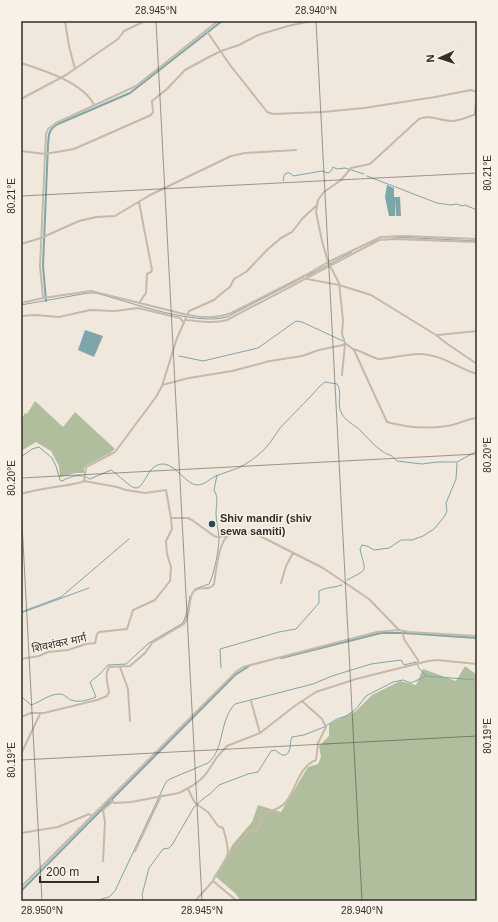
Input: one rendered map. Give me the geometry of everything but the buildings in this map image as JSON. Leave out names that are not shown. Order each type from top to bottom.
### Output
[{"type":"street","points":[[65,21],[69,46],[76,69]]},
{"type":"street","points":[[21,99],[76,69],[118,39],[124,31],[145,21]]},
{"type":"street","points":[[43,298],[40,266],[41,238],[46,134],[50,126],[136,86],[218,21]]},
{"type":"street","points":[[21,151],[45,154],[74,149],[151,115],[153,112],[152,101],[167,89],[185,70],[221,51],[239,45],[258,35],[311,21]]},
{"type":"street","points":[[206,31],[264,108],[273,114],[323,112],[364,108],[435,98],[470,90],[477,92]]},
{"type":"street","points":[[21,63],[73,84],[91,98],[94,105]]},
{"type":"street","points":[[84,480],[86,468],[115,452],[156,398],[162,385],[177,338],[189,311],[214,300],[230,287],[234,279],[249,270],[268,249],[281,238],[292,232],[316,205],[321,196],[341,180],[351,168],[370,164],[419,119],[426,117],[454,121],[476,114],[477,84]]},
{"type":"street","points":[[21,244],[41,238],[79,221],[96,217],[115,216],[150,195],[231,156],[245,153],[296,150]]},
{"type":"street","points":[[139,202],[152,270],[147,274],[146,293],[139,303]]},
{"type":"street","points":[[316,205],[318,224],[328,262],[339,281],[343,320],[342,334],[345,343],[342,375]]},
{"type":"street","points":[[187,317],[214,318],[223,316],[306,275],[328,262],[375,239],[386,236],[477,239]]},
{"type":"street","points":[[21,303],[43,298],[91,291],[187,317],[208,322],[218,322],[227,320],[379,240],[394,239],[477,242]]},
{"type":"street","points":[[306,278],[339,285],[371,295],[436,335],[477,364]]},
{"type":"street","points":[[21,316],[35,315],[59,317],[90,310],[115,311],[138,308],[180,318],[184,323]]},
{"type":"street","points":[[436,335],[477,331]]},
{"type":"street","points":[[345,343],[353,349],[378,359],[416,354],[431,355],[477,374]]},
{"type":"street","points":[[162,385],[189,378],[232,371],[270,361],[302,356],[319,350],[343,345],[345,343]]},
{"type":"street","points":[[353,349],[387,422],[433,427],[456,424],[471,418],[477,418]]},
{"type":"street","points":[[21,494],[84,480],[145,493],[166,490],[171,518],[192,520],[205,530],[218,537],[252,533],[324,568],[369,599],[403,633],[477,636]]},
{"type":"street","name":"शिवशंकर मार्ग","points":[[21,659],[39,656],[48,652],[68,650],[86,644],[95,644],[97,634],[100,632],[126,629],[133,610],[155,600],[170,581],[171,567],[167,554],[166,541],[172,529],[171,518]]},
{"type":"street","points":[[21,717],[30,713],[40,714],[97,700],[107,696],[109,692],[106,680],[108,667],[130,666],[145,653],[152,643],[184,624],[188,619],[193,591],[198,588],[212,587],[214,584],[222,545],[226,538],[230,535]]},
{"type":"street","points":[[281,583],[286,566],[293,553]]},
{"type":"street","points":[[21,887],[92,816],[111,800],[237,671],[243,667],[370,633],[399,630]]},
{"type":"street","points":[[403,633],[404,640],[418,660],[418,663]]},
{"type":"street","points":[[111,800],[114,803],[131,802],[188,789],[206,774],[217,757],[227,746],[260,732],[316,692],[335,685],[418,663],[437,660],[477,664]]},
{"type":"street","points":[[120,667],[128,689],[130,722]]},
{"type":"street","points":[[251,701],[260,732]]},
{"type":"street","points":[[195,901],[213,881],[227,856],[249,832],[258,830],[263,815],[285,804],[304,768],[309,763],[316,760],[318,743],[326,727],[322,719],[302,701]]},
{"type":"street","points":[[21,754],[40,714]]},
{"type":"street","points":[[188,789],[196,804],[208,812],[218,826],[223,828],[228,852],[227,856]]},
{"type":"street","points":[[135,851],[159,796]]},
{"type":"street","points":[[103,861],[105,829],[103,810],[111,800]]},
{"type":"street","points":[[21,833],[58,827],[89,814],[92,816]]},
{"type":"street","points":[[213,881],[236,901]]},
{"type":"green space","points":[[35,401],[63,427],[75,412],[115,449],[87,465],[84,468],[84,473],[76,473],[60,477],[59,466],[51,451],[36,442],[21,451],[21,420],[25,413],[27,414]]},
{"type":"green space","points":[[465,666],[477,675],[477,901],[241,901],[235,893],[215,876],[233,844],[252,822],[258,805],[281,812],[308,767],[318,764],[321,757],[319,746],[329,736],[329,724],[356,711],[372,695],[400,681],[416,685],[423,669],[456,681]]},
{"type":"water","points":[[387,185],[394,188],[394,197],[400,197],[401,216],[396,216],[395,199],[395,216],[389,216],[385,197]]},
{"type":"water","points":[[85,330],[103,336],[94,357],[78,350]]},
{"type":"waterway","points":[[46,301],[43,266],[48,145],[51,130],[58,124],[130,93],[222,21]]},
{"type":"waterway","points":[[283,181],[286,173],[290,173],[293,176],[322,171],[328,173],[333,167],[337,169],[345,168],[364,174]]},
{"type":"waterway","points":[[367,176],[437,203],[451,205],[457,204],[462,206],[465,205],[477,210]]},
{"type":"waterway","points":[[394,237],[477,241]]},
{"type":"waterway","points":[[307,276],[352,252]]},
{"type":"waterway","points":[[21,305],[88,293],[96,293],[162,312],[180,316],[213,319],[227,317],[304,277]]},
{"type":"waterway","points":[[179,356],[203,361],[258,348],[296,321],[302,322],[343,341]]},
{"type":"waterway","points":[[21,457],[32,449],[39,447],[52,458],[60,480],[62,481],[76,476],[82,476],[90,479],[111,470],[131,486],[136,488],[142,484],[154,467],[164,464],[169,465],[189,482],[200,485],[216,476],[241,467],[257,456],[266,448],[280,428],[325,382],[337,384],[339,387],[340,410],[346,419],[360,430],[376,447],[397,461],[422,464],[457,462],[477,451]]},
{"type":"waterway","points":[[347,580],[364,569],[360,549],[362,545],[374,550],[389,548],[401,540],[412,540],[423,536],[434,529],[447,511],[446,503],[456,479],[457,463]]},
{"type":"waterway","points":[[195,589],[209,584],[213,575],[217,555],[219,536],[216,517],[217,499],[214,490],[217,475]]},
{"type":"waterway","points":[[21,612],[61,597],[129,539]]},
{"type":"waterway","points":[[221,668],[220,649],[279,632],[296,629],[319,603],[319,591],[342,585]]},
{"type":"waterway","points":[[21,613],[89,588]]},
{"type":"waterway","points":[[21,698],[31,705],[56,694],[61,694],[71,700],[77,701],[96,697],[90,682],[108,665],[126,664],[149,643],[183,623],[190,596]]},
{"type":"waterway","points":[[281,658],[381,633],[477,638]]},
{"type":"waterway","points":[[94,901],[109,897],[115,891],[166,782],[208,763],[213,757],[220,742],[226,718],[235,704],[313,684],[332,676],[371,664],[401,660],[404,665],[416,662],[426,676]]},
{"type":"waterway","points":[[21,891],[235,675],[249,666]]},
{"type":"waterway","points":[[142,901],[142,895],[149,868],[163,849],[169,848],[172,845],[194,807],[219,785],[248,774],[258,772],[271,751],[275,750],[282,755],[286,755],[289,751],[292,737],[304,735],[346,716],[356,709],[366,696],[393,682],[403,680],[411,683],[426,676],[477,680]]},
{"type":"place","name":"Shiv mandir (shiv sewa samiti)","points":[[212,524]]}]
